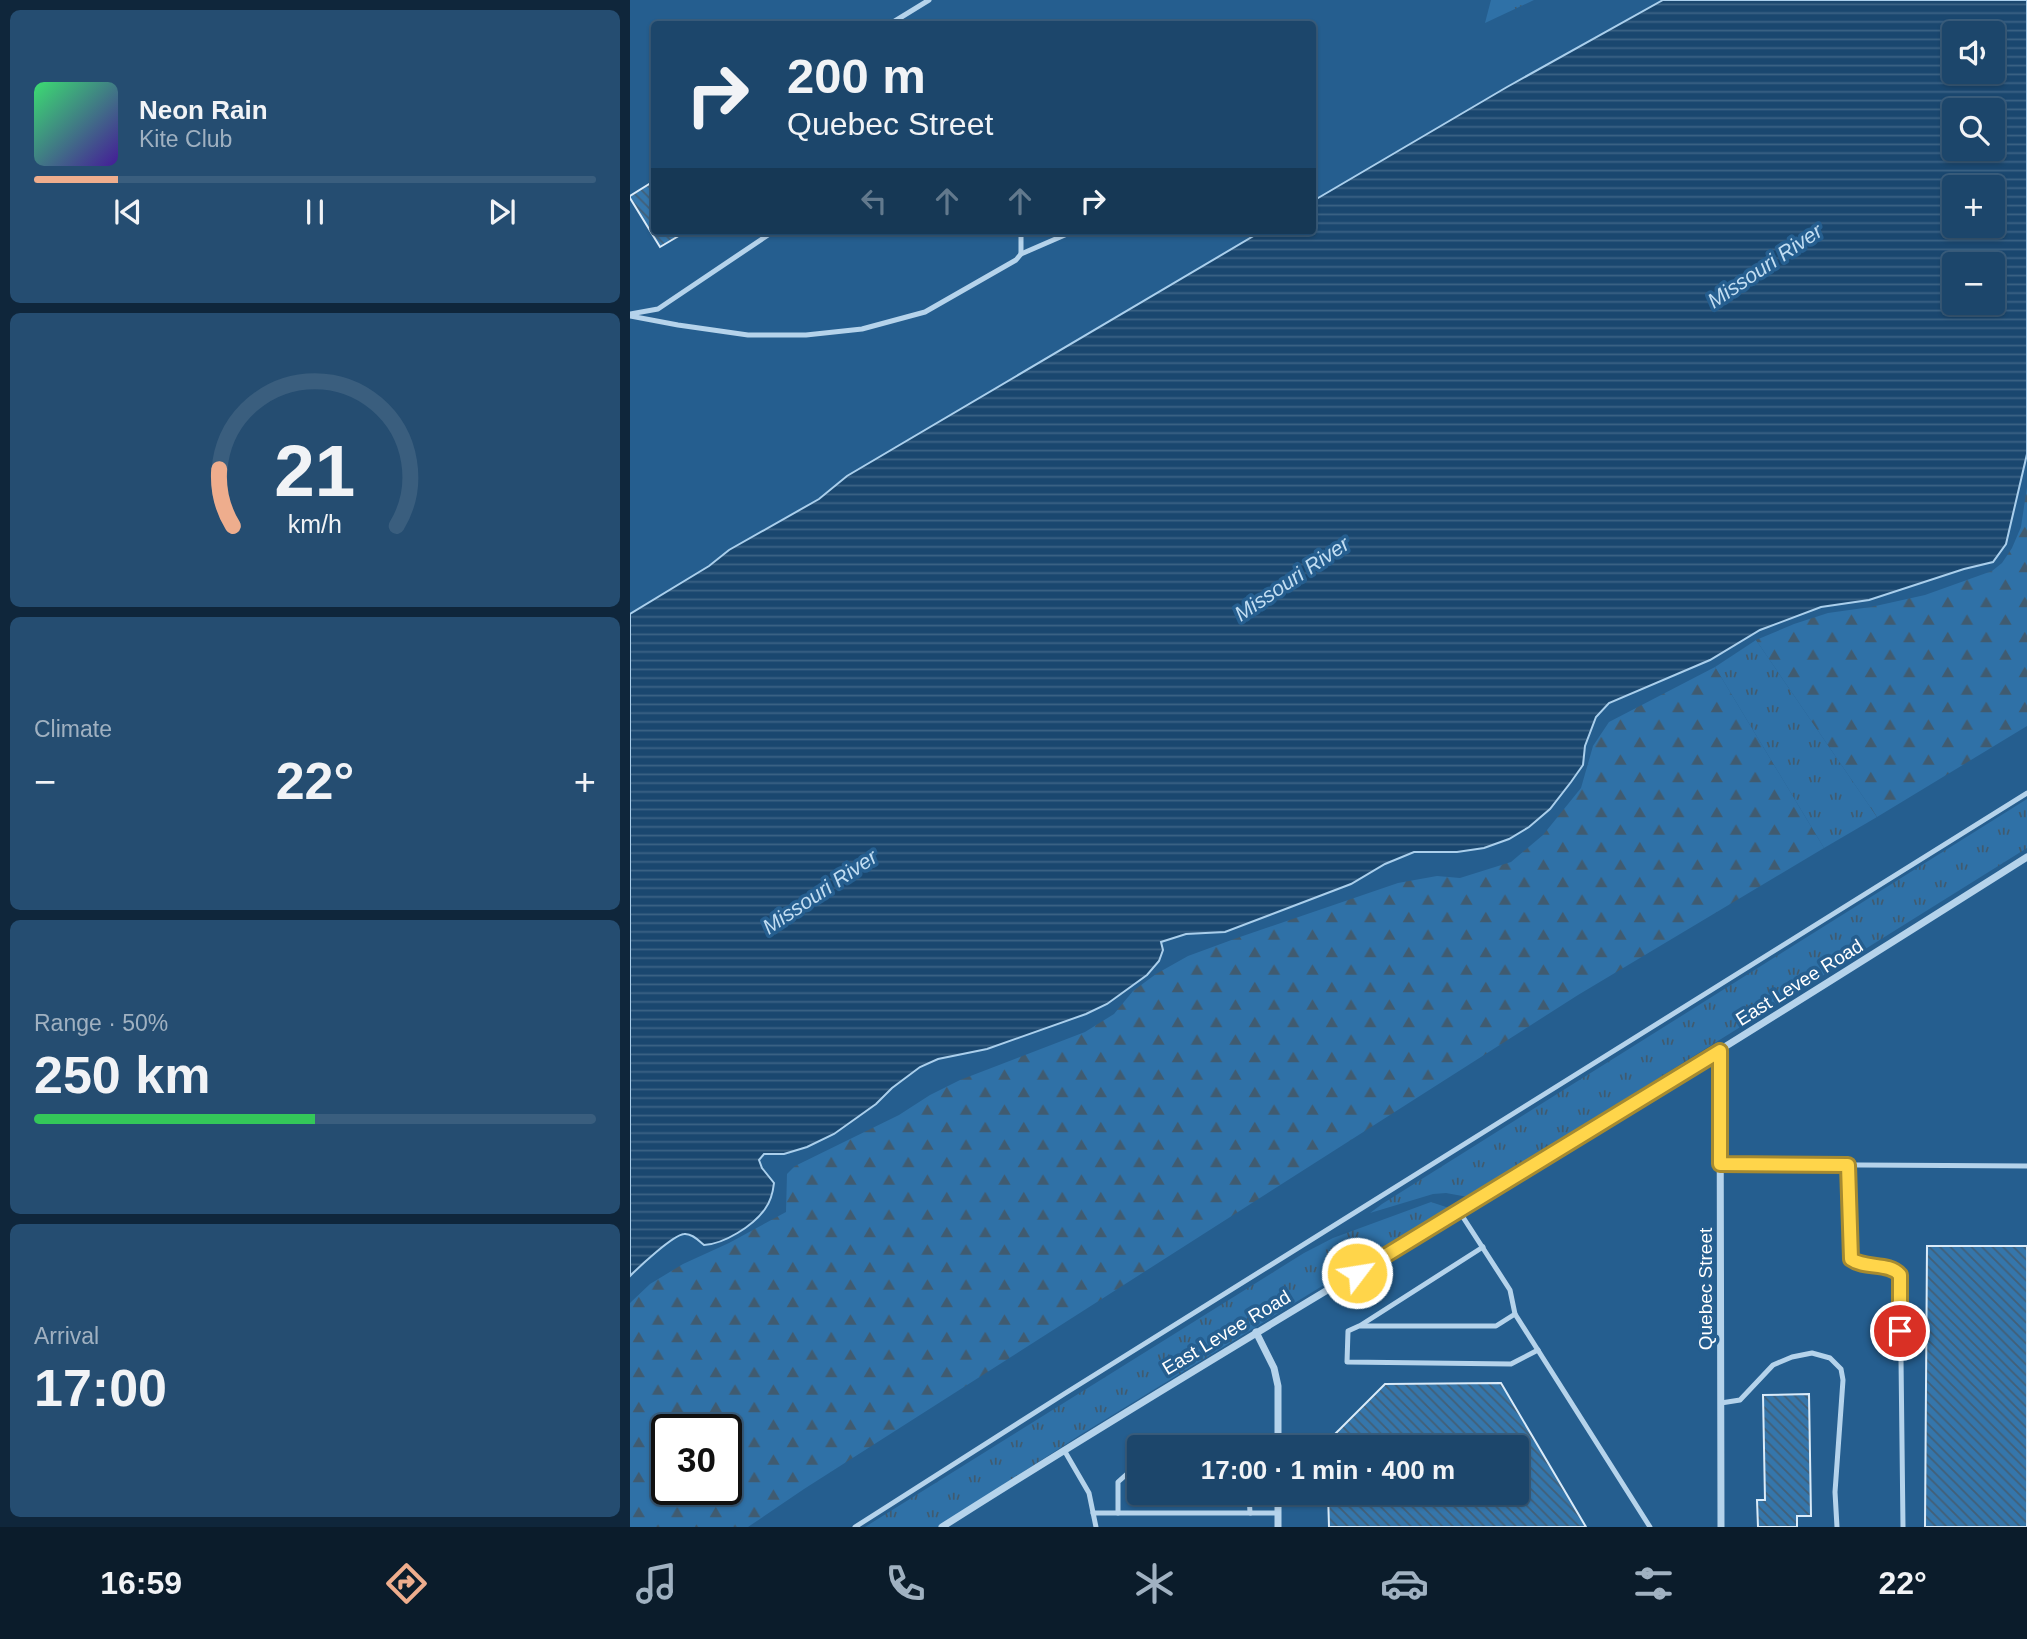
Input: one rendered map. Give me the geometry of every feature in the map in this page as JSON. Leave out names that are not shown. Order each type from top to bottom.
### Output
[{"type":"street","name":"East Levee Road","points":[[942,1527],[1256,1332],[1720,1051],[2027,856]]},
{"type":"street","name":"Quebec Street","points":[[1720,1051],[1721,1527]]},
{"type":"street","points":[[1256,1332],[1270,1360],[1278,1386],[1278,1435]]},
{"type":"street","points":[[1278,1505],[1278,1527]]},
{"type":"lane","points":[[895,21],[929,0]]},
{"type":"lane","points":[[630,315],[658,309],[768,235]]},
{"type":"lane","points":[[1021,235],[1021,254]]},
{"type":"lane","points":[[630,315],[748,335],[806,335],[862,329],[925,312],[1016,260],[1021,254],[1065,235]]},
{"type":"lane","points":[[855,1527],[2027,793]]},
{"type":"lane","points":[[1720,1164],[2027,1166]]},
{"type":"lane","points":[[1848,1165],[1851,1259],[1857,1264],[1894,1269],[1900,1275],[1903,1527]]},
{"type":"lane","points":[[1459,1211],[1510,1290],[1515,1314],[1650,1527]]},
{"type":"lane","points":[[1483,1247],[1348,1331],[1347,1362],[1511,1364],[1538,1350]]},
{"type":"lane","points":[[1359,1326],[1496,1326],[1515,1314]]},
{"type":"lane","points":[[1721,1403],[1740,1400],[1773,1365],[1791,1357],[1812,1353],[1830,1359],[1841,1369],[1843,1380],[1835,1492],[1837,1527]]},
{"type":"lane","points":[[1064,1450],[1089,1493],[1096,1527]]},
{"type":"lane","points":[[1118,1513],[1118,1482],[1127,1474]]},
{"type":"lane","points":[[1250,1505],[1250,1513]]},
{"type":"lane","points":[[1093,1513],[1278,1513]]},
{"type":"green space","points":[[1491,0],[1534,0],[1485,23]]},
{"type":"green space","points":[[2027,487],[2027,726],[1877,817],[1756,640],[1828,613],[1925,595],[1992,571],[2002,563],[2012,548],[2021,527]]},
{"type":"green space","points":[[1756,640],[1877,817],[1824,848],[1715,667]]},
{"type":"green space","points":[[1715,667],[1824,848],[1578,995],[748,1527],[630,1527],[630,1303],[650,1284],[683,1264],[786,1212],[787,1174],[795,1166],[899,1115],[960,1080],[1085,1032],[1114,1014],[1133,991],[1156,974],[1188,956],[1398,883],[1437,876],[1460,878],[1511,862],[1543,835],[1581,788],[1593,746],[1609,722]]},
{"type":"green space","points":[[2027,799],[2027,848],[1468,1197],[1446,1193],[1433,1194],[1370,1213],[1382,1204]]},
{"type":"green space","points":[[1431,1202],[1449,1208],[1080,1435],[938,1527],[865,1527],[1304,1253],[1333,1238]]},
{"type":"water","name":"Missouri River","points":[[1663,0],[2027,0],[2027,454],[2006,544],[1993,562],[1869,600],[1821,607],[1760,630],[1710,660],[1609,703],[1596,717],[1585,746],[1583,765],[1571,782],[1550,809],[1529,827],[1509,839],[1484,848],[1457,852],[1414,852],[1385,864],[1351,884],[1225,932],[1186,934],[1161,942],[1163,950],[1159,961],[1147,975],[1107,1004],[987,1049],[938,1059],[920,1067],[876,1104],[834,1134],[784,1154],[764,1154],[759,1160],[774,1186],[767,1206],[753,1222],[729,1238],[712,1244],[704,1245],[687,1234],[679,1236],[656,1252],[630,1276],[630,614],[709,566],[729,550],[819,499],[847,476],[1255,235],[1316,235],[1316,199],[1507,87]]},
{"type":"building","points":[[651,183],[651,232],[630,198]]},
{"type":"building","points":[[653,235],[680,235],[660,247]]},
{"type":"building","points":[[1927,1246],[2027,1246],[2027,1527],[1925,1527]]},
{"type":"building","points":[[1501,1383],[1586,1527],[1329,1527],[1328,1505],[1529,1505],[1529,1435],[1334,1435],[1385,1384]]},
{"type":"building","points":[[1809,1394],[1811,1516],[1797,1516],[1797,1527],[1758,1527],[1757,1500],[1765,1500],[1763,1395]]},
{"type":"route","points":[[1357,1273],[1720,1051],[1720,1164],[1848,1165],[1851,1259],[1857,1264],[1894,1269],[1900,1275],[1900,1331]]}]
